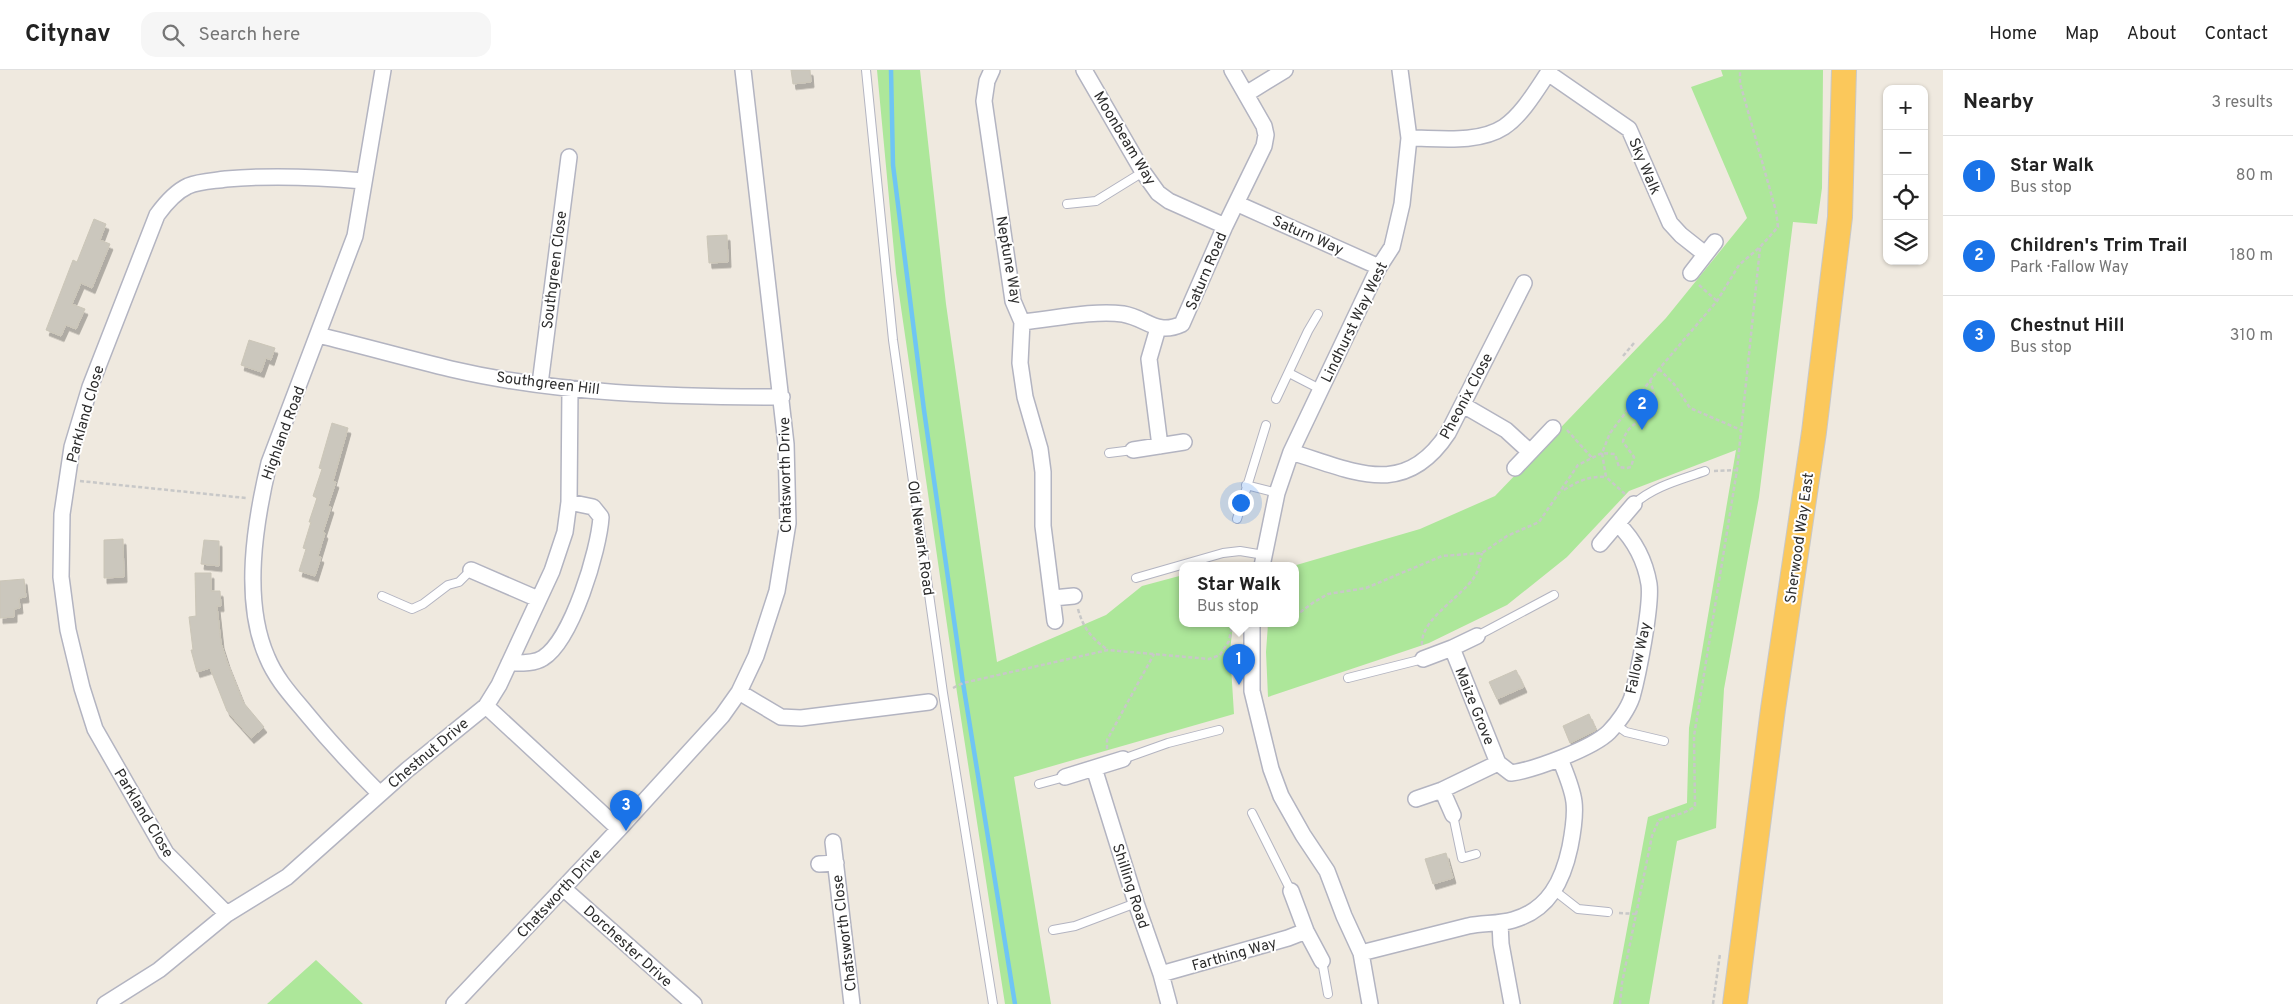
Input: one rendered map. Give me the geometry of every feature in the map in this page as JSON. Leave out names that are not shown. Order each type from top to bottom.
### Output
[{"type":"highway","name":"Sherwood Way East","points":[[1735,1004],[1773,708],[1814,432],[1839,227],[1844,70]]},
{"type":"street","name":"Highland Road","points":[[380,794],[331,743],[287,690],[267,657],[258,633],[254,599],[255,547],[260,499],[269,463],[355,236],[383,70]]},
{"type":"street","name":"Chatsworth Drive","points":[[454,1004],[619,829],[722,716],[739,692],[756,656],[777,591],[788,523],[786,444],[743,70]]},
{"type":"street","name":"Neptune Way","points":[[992,70],[987,81],[984,101],[1013,301],[1022,322],[1020,363],[1024,397],[1040,448],[1043,472],[1043,526],[1055,622]]},
{"type":"street","name":"Moonbeam Way","points":[[1084,70],[1143,172],[1158,193],[1225,226]]},
{"type":"street","name":"Saturn Road","points":[[1158,328],[1173,328],[1182,324],[1225,226],[1238,204],[1264,146],[1266,135],[1264,126],[1232,70]]},
{"type":"street","points":[[1246,94],[1285,70]]},
{"type":"street","name":"Lindhurst Way West","points":[[1263,560],[1277,493],[1291,452],[1379,267],[1392,247],[1402,204],[1408,138],[1400,70]]},
{"type":"street","points":[[1408,138],[1467,138],[1489,134],[1503,128],[1517,115],[1549,72]]},
{"type":"street","name":"Sky Walk","points":[[1549,72],[1629,129],[1670,223],[1681,236],[1705,254]]},
{"type":"street","name":"Southgreen Close","points":[[540,384],[569,156]]},
{"type":"street","name":"Parkland Close","points":[[227,914],[166,853],[95,729],[82,688],[68,630],[61,577],[62,514],[72,447],[90,387],[157,215],[167,202],[187,187],[214,181],[250,177],[303,176],[364,181]]},
{"type":"street","name":"Saturn Way","points":[[1238,204],[1379,267]]},
{"type":"street","points":[[1694,278],[1705,254],[1715,242]]},
{"type":"street","name":"Pheonix Close","points":[[1291,452],[1353,471],[1376,475],[1412,469],[1424,462],[1437,450],[1463,405],[1524,283]]},
{"type":"street","points":[[1022,322],[1109,313],[1126,315],[1158,328],[1149,359],[1160,446]]},
{"type":"street","name":"Southgreen Hill","points":[[318,335],[451,369],[540,384],[570,388],[718,397],[782,397]]},
{"type":"street","name":"Chestnut Drive","points":[[105,1004],[159,970],[227,914],[287,877],[380,794],[486,706],[499,685],[552,570],[565,532],[569,502],[570,388]]},
{"type":"street","points":[[1463,405],[1506,430],[1530,452]]},
{"type":"street","points":[[1515,468],[1530,452],[1559,429]]},
{"type":"street","points":[[1133,450],[1184,442]]},
{"type":"street","points":[[509,663],[542,660],[552,650],[564,631],[581,596],[593,563],[601,517],[593,507],[569,502]]},
{"type":"street","points":[[1600,544],[1634,504]]},
{"type":"street","name":"Fallow Way","points":[[1498,763],[1511,773],[1524,772],[1560,759],[1608,734],[1616,725],[1632,698],[1647,616],[1650,585],[1643,561],[1630,536],[1618,524]]},
{"type":"street","points":[[471,570],[538,599]]},
{"type":"street","points":[[1053,598],[1074,596]]},
{"type":"street","points":[[1252,627],[1252,691],[1270,769],[1285,803],[1303,835],[1327,871],[1344,916],[1361,953],[1370,1004]]},
{"type":"street","name":"Maize Grove","points":[[1423,659],[1477,636]]},
{"type":"street","name":"Maize Grove","points":[[1452,648],[1498,763]]},
{"type":"street","points":[[739,692],[781,717],[801,718],[929,702]]},
{"type":"street","points":[[486,706],[619,829]]},
{"type":"street","points":[[1361,953],[1476,924],[1515,920],[1538,908],[1555,891],[1565,870],[1576,815],[1572,788],[1560,759]]},
{"type":"street","points":[[1065,777],[1116,761]]},
{"type":"street","points":[[1416,799],[1442,790],[1498,763]]},
{"type":"street","name":"Shilling Road","points":[[1094,768],[1169,1004]]},
{"type":"street","points":[[1442,790],[1453,815]]},
{"type":"street","name":"Chatsworth Close","points":[[834,842],[852,1004]]},
{"type":"street","name":"Chatsworth Close","points":[[818,864],[836,863]]},
{"type":"street","name":"Dorchester Drive","points":[[563,888],[694,1004]]},
{"type":"street","points":[[1291,891],[1306,931],[1322,961]]},
{"type":"street","points":[[1500,923],[1501,944],[1512,1004]]},
{"type":"street","name":"Farthing Way","points":[[1161,974],[1288,938],[1306,931]]},
{"type":"lane","name":"Old Newark Road","points":[[866,70],[893,340],[944,693],[993,1004]]},
{"type":"lane","points":[[1067,204],[1096,201],[1143,172]]},
{"type":"lane","points":[[1276,399],[1318,314]]},
{"type":"lane","points":[[1289,373],[1320,389]]},
{"type":"lane","points":[[1237,519],[1266,425]]},
{"type":"lane","points":[[1109,453],[1133,450]]},
{"type":"lane","points":[[1634,504],[1645,494],[1664,485],[1705,472]]},
{"type":"lane","points":[[1246,485],[1277,493]]},
{"type":"lane","points":[[1192,562],[1223,553],[1240,551],[1263,560]]},
{"type":"lane","points":[[1136,578],[1179,566]]},
{"type":"lane","points":[[382,596],[412,608],[423,604],[448,585],[459,582],[471,570]]},
{"type":"lane","points":[[1477,636],[1554,595]]},
{"type":"lane","points":[[1348,678],[1423,659]]},
{"type":"lane","points":[[1616,725],[1626,732],[1664,741]]},
{"type":"lane","points":[[1116,761],[1219,730]]},
{"type":"lane","points":[[1039,784],[1065,777]]},
{"type":"lane","points":[[1252,813],[1291,891]]},
{"type":"lane","points":[[1453,815],[1462,858],[1476,854]]},
{"type":"lane","points":[[1555,891],[1578,909],[1608,912]]},
{"type":"lane","points":[[1053,930],[1076,926],[1136,903]]},
{"type":"lane","points":[[1322,961],[1328,994]]},
{"type":"path","points":[[1634,504],[1606,477],[1602,453],[1610,433],[1659,369],[1716,301],[1739,265],[1778,228],[1776,211],[1740,83],[1740,70]]},
{"type":"path","points":[[1620,1004],[1622,983],[1652,836],[1659,820],[1670,815],[1688,812],[1695,806],[1694,736],[1738,470],[1760,247]]},
{"type":"path","points":[[1694,278],[1716,301]]},
{"type":"path","points":[[1622,356],[1634,343]]},
{"type":"path","points":[[1659,369],[1674,384],[1690,408],[1741,430]]},
{"type":"path","points":[[1299,613],[1328,594],[1366,588],[1442,556],[1482,553],[1506,536],[1540,522],[1578,465],[1602,453],[1616,454],[1619,467],[1631,467],[1634,457],[1623,442],[1624,435],[1631,426],[1643,420],[1652,407],[1654,391],[1650,381]]},
{"type":"path","points":[[1559,429],[1593,459]]},
{"type":"path","points":[[1705,472],[1738,470]]},
{"type":"path","points":[[1562,490],[1578,481],[1594,476],[1606,477]]},
{"type":"path","points":[[67,480],[260,499]]},
{"type":"path","points":[[1423,659],[1421,639],[1432,619],[1476,575],[1482,553]]},
{"type":"path","points":[[1074,596],[1082,624],[1095,641],[1108,650]]},
{"type":"path","points":[[944,693],[964,683],[1108,650],[1209,659],[1220,655],[1229,641],[1232,627]]},
{"type":"path","points":[[1116,761],[1107,754],[1107,740],[1154,654]]},
{"type":"path","points":[[1608,912],[1636,914]]},
{"type":"green space","points":[[877,70],[920,70],[946,304],[997,662],[1106,615],[1142,586],[1179,576],[1179,627],[1233,627],[1230,651],[1234,714],[1014,777],[1051,1004],[1005,1004],[954,673],[896,273]]},
{"type":"green space","points":[[1721,70],[1823,70],[1822,188],[1817,224],[1793,222],[1759,497],[1724,689],[1716,828],[1677,841],[1649,1004],[1613,1004],[1648,817],[1687,803],[1689,728],[1736,450],[1629,491],[1567,557],[1507,605],[1429,643],[1268,697],[1266,652],[1268,627],[1299,627],[1299,564],[1420,529],[1495,496],[1666,318],[1747,218],[1691,87],[1723,76]]},
{"type":"green space","points":[[316,960],[363,1004],[267,1004]]},
{"type":"building","points":[[791,70],[810,70],[811,82],[793,84]]},
{"type":"building","points":[[94,219],[106,224],[100,240],[110,244],[92,288],[81,283],[72,304],[85,309],[76,329],[66,325],[61,336],[46,330],[73,260],[77,262]]},
{"type":"building","points":[[727,235],[728,262],[709,263],[707,236]]},
{"type":"building","points":[[249,340],[275,348],[271,360],[266,358],[261,372],[241,365]]},
{"type":"building","points":[[332,423],[348,428],[333,481],[336,482],[328,506],[331,507],[323,532],[325,533],[318,556],[321,557],[315,576],[299,571],[306,549],[303,548],[311,522],[309,522],[317,498],[313,496],[322,469],[319,468]]},
{"type":"building","points":[[123,539],[124,577],[104,578],[104,540]]},
{"type":"building","points":[[204,540],[219,541],[219,566],[201,564]]},
{"type":"building","points":[[195,573],[211,573],[211,591],[220,591],[221,606],[217,606],[221,643],[227,662],[243,702],[264,727],[251,738],[227,711],[210,668],[197,672],[191,650],[193,650],[189,617],[196,616]]},
{"type":"building","points":[[24,579],[26,597],[19,598],[20,608],[14,609],[14,617],[0,618],[0,581]]},
{"type":"building","points":[[1516,670],[1524,687],[1497,699],[1489,682]]},
{"type":"building","points":[[1589,714],[1596,730],[1570,743],[1563,726]]},
{"type":"building","points":[[1446,853],[1453,878],[1433,884],[1425,859]]},
{"type":"waterway","points":[[891,70],[893,165],[924,410],[963,683],[1015,1004]]},
{"type":"place","name":"Children's Trim Trail","points":[[1642,430]]},
{"type":"place","name":"Star Walk","points":[[1239,685]]},
{"type":"place","name":"Chestnut Hill","points":[[626,831]]}]
